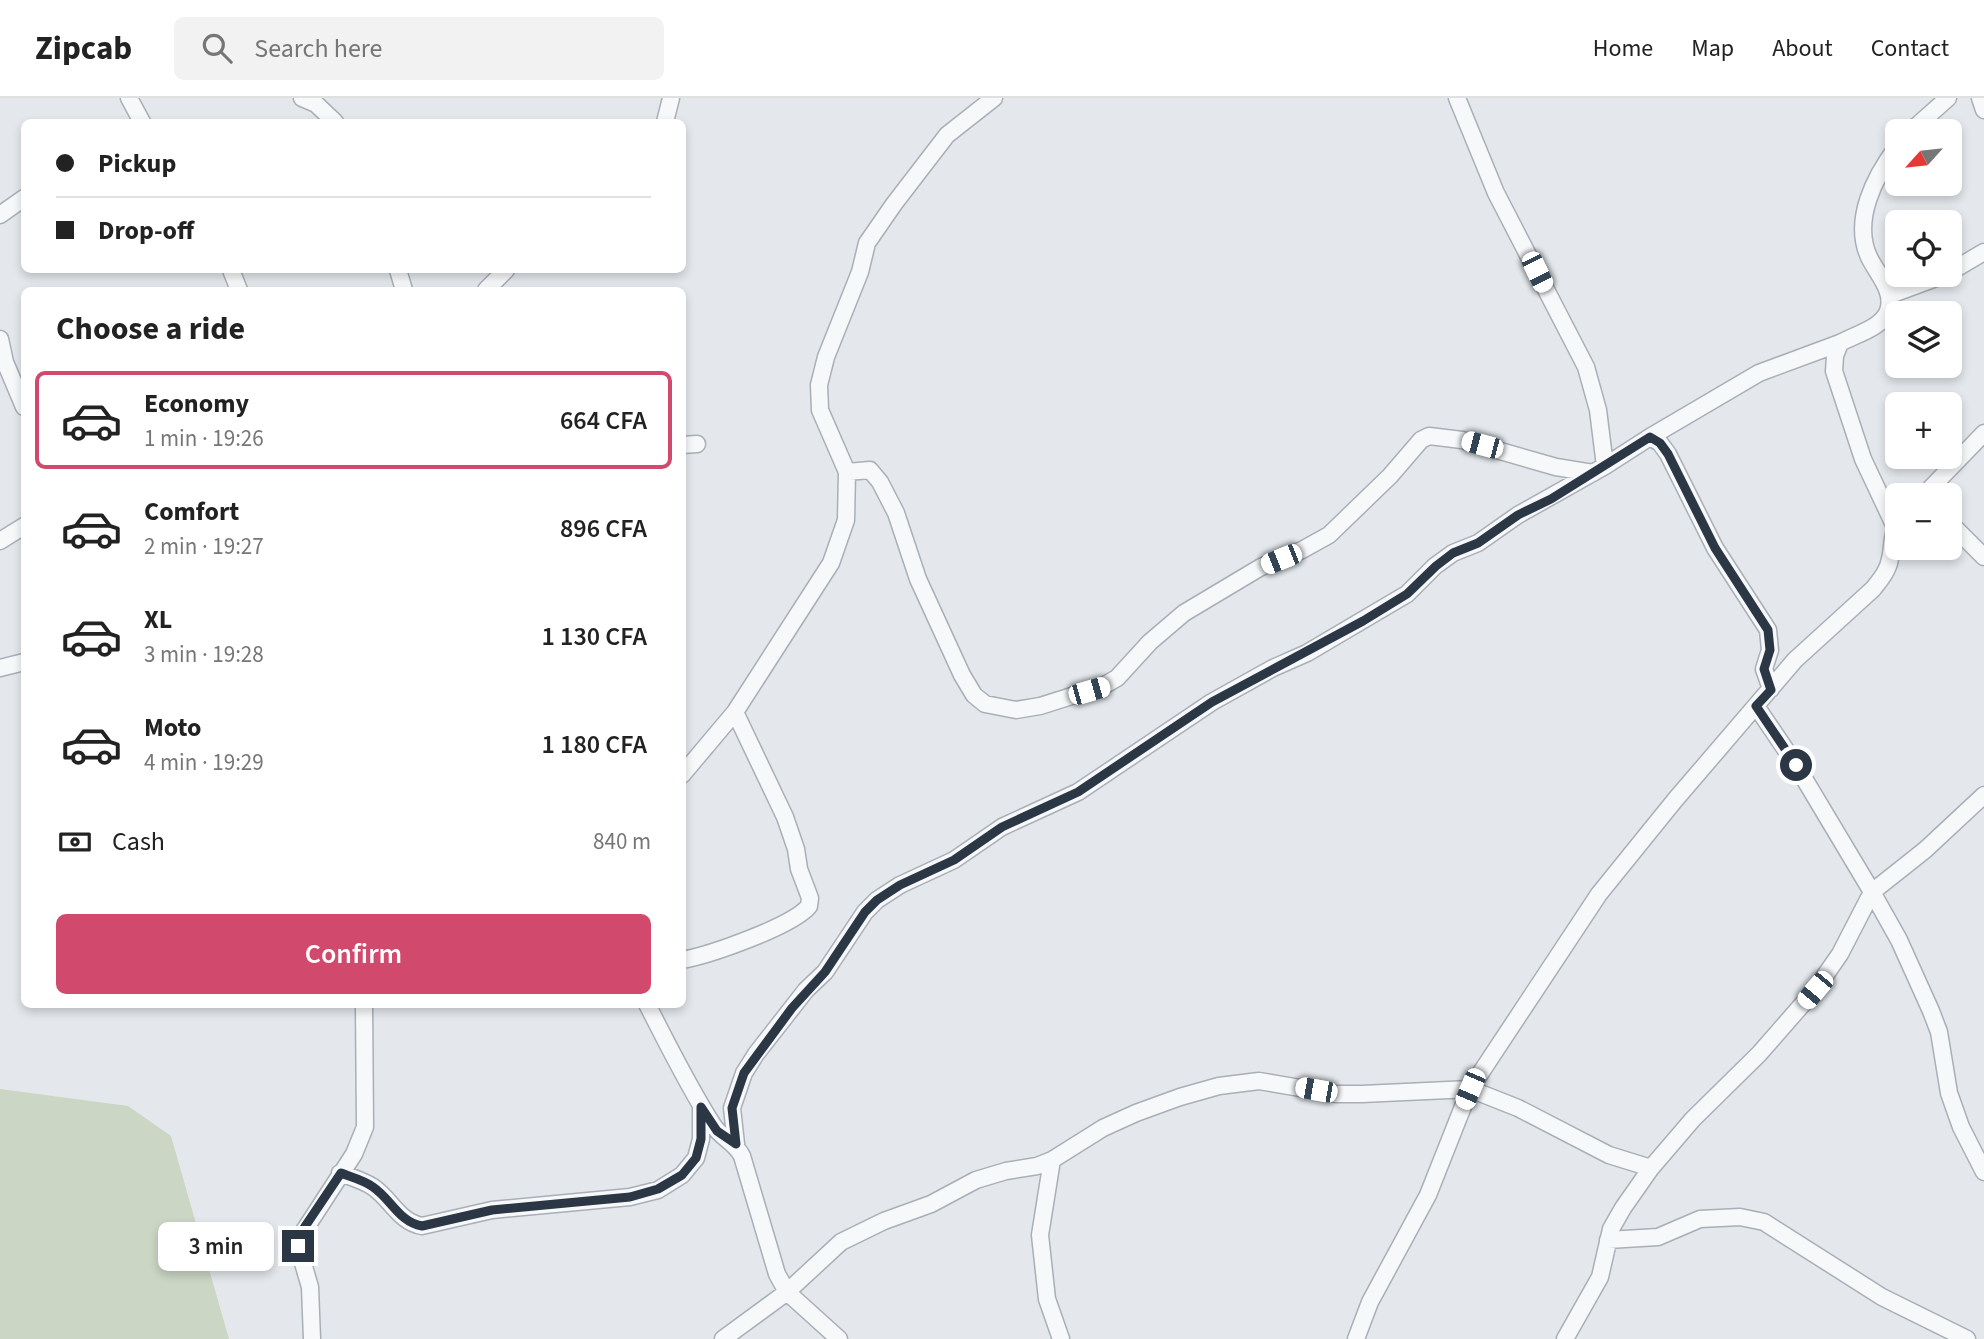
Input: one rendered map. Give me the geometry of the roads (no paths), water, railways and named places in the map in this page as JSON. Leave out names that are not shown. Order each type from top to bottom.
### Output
[{"type":"street","points":[[129,98],[137,119]]},
{"type":"street","points":[[302,98],[316,104],[332,119]]},
{"type":"street","points":[[666,119],[671,98]]},
{"type":"street","points":[[686,770],[735,712],[831,563],[846,520],[847,471],[820,410],[819,386],[826,357],[860,272],[867,243],[947,135],[994,98]]},
{"type":"street","points":[[1457,98],[1496,193],[1586,367],[1598,410],[1599,469]]},
{"type":"street","points":[[1924,119],[1948,98]]},
{"type":"street","points":[[1980,98],[1984,110]]},
{"type":"street","points":[[839,1339],[787,1292],[773,1264],[743,1156],[736,1144],[732,1108],[744,1073],[799,999],[825,972],[865,912],[877,900],[900,885],[954,860],[1002,827],[1078,792],[1212,702],[1363,621],[1407,594],[1453,553],[1478,543],[1518,515],[1759,373],[1840,342],[1877,324],[1888,314],[1890,295],[1869,257],[1863,224],[1868,204],[1885,164]]},
{"type":"street","points":[[0,215],[21,200]]},
{"type":"street","points":[[1962,265],[1984,252]]},
{"type":"street","points":[[489,287],[503,273]]},
{"type":"street","points":[[1890,295],[1912,287]]},
{"type":"street","points":[[0,339],[5,362],[21,400]]},
{"type":"street","points":[[1840,342],[1834,371],[1863,459],[1885,504]]},
{"type":"street","points":[[1936,483],[1984,433]]},
{"type":"street","points":[[847,471],[870,470],[880,482],[896,513],[923,590],[974,695],[985,704],[1016,710],[1040,706],[1103,687],[1117,678],[1150,642],[1184,613],[1261,567],[1329,535],[1374,493],[1421,440],[1429,436],[1462,440],[1556,467],[1599,469]]},
{"type":"street","points":[[1650,437],[1660,443],[1668,454],[1715,548],[1763,621],[1770,639],[1770,650],[1764,669],[1771,690]]},
{"type":"street","points":[[0,541],[21,528]]},
{"type":"street","points":[[1962,535],[1984,557]]},
{"type":"street","points":[[1356,1339],[1370,1302],[1427,1195],[1470,1089],[1599,894],[1795,660],[1873,589],[1884,576],[1890,560]]},
{"type":"street","points":[[0,668],[21,663]]},
{"type":"street","points":[[1756,706],[1796,765],[1899,940],[1939,1032],[1949,1093],[1961,1127],[1984,1172]]},
{"type":"street","points":[[686,959],[744,941],[800,915],[809,906],[810,898],[785,817],[735,712]]},
{"type":"street","points":[[1565,1339],[1600,1277],[1608,1240],[1623,1208],[1651,1168],[1693,1119],[1759,1054],[1815,990],[1840,954],[1872,892],[1924,850],[1984,795]]},
{"type":"street","points":[[312,1339],[310,1287],[298,1246],[300,1237],[354,1154],[365,1128],[364,1008]]},
{"type":"street","points":[[649,1008],[701,1107],[717,1131],[736,1144]]},
{"type":"street","points":[[723,1339],[787,1292],[841,1242],[884,1221],[931,1204],[975,1180],[1037,1166],[1052,1160],[1104,1128],[1180,1097],[1219,1086],[1259,1081],[1336,1094],[1470,1089],[1518,1108],[1609,1155],[1651,1168]]},
{"type":"street","points":[[341,1173],[370,1185],[385,1197],[402,1217],[411,1224],[422,1226],[492,1210],[630,1197],[658,1189],[682,1175],[696,1158],[701,1139],[701,1107]]},
{"type":"street","points":[[1052,1160],[1040,1236],[1047,1299],[1061,1339]]},
{"type":"street","points":[[1608,1240],[1658,1237],[1700,1219],[1753,1219],[1774,1226],[1882,1297],[1967,1339]]}]
